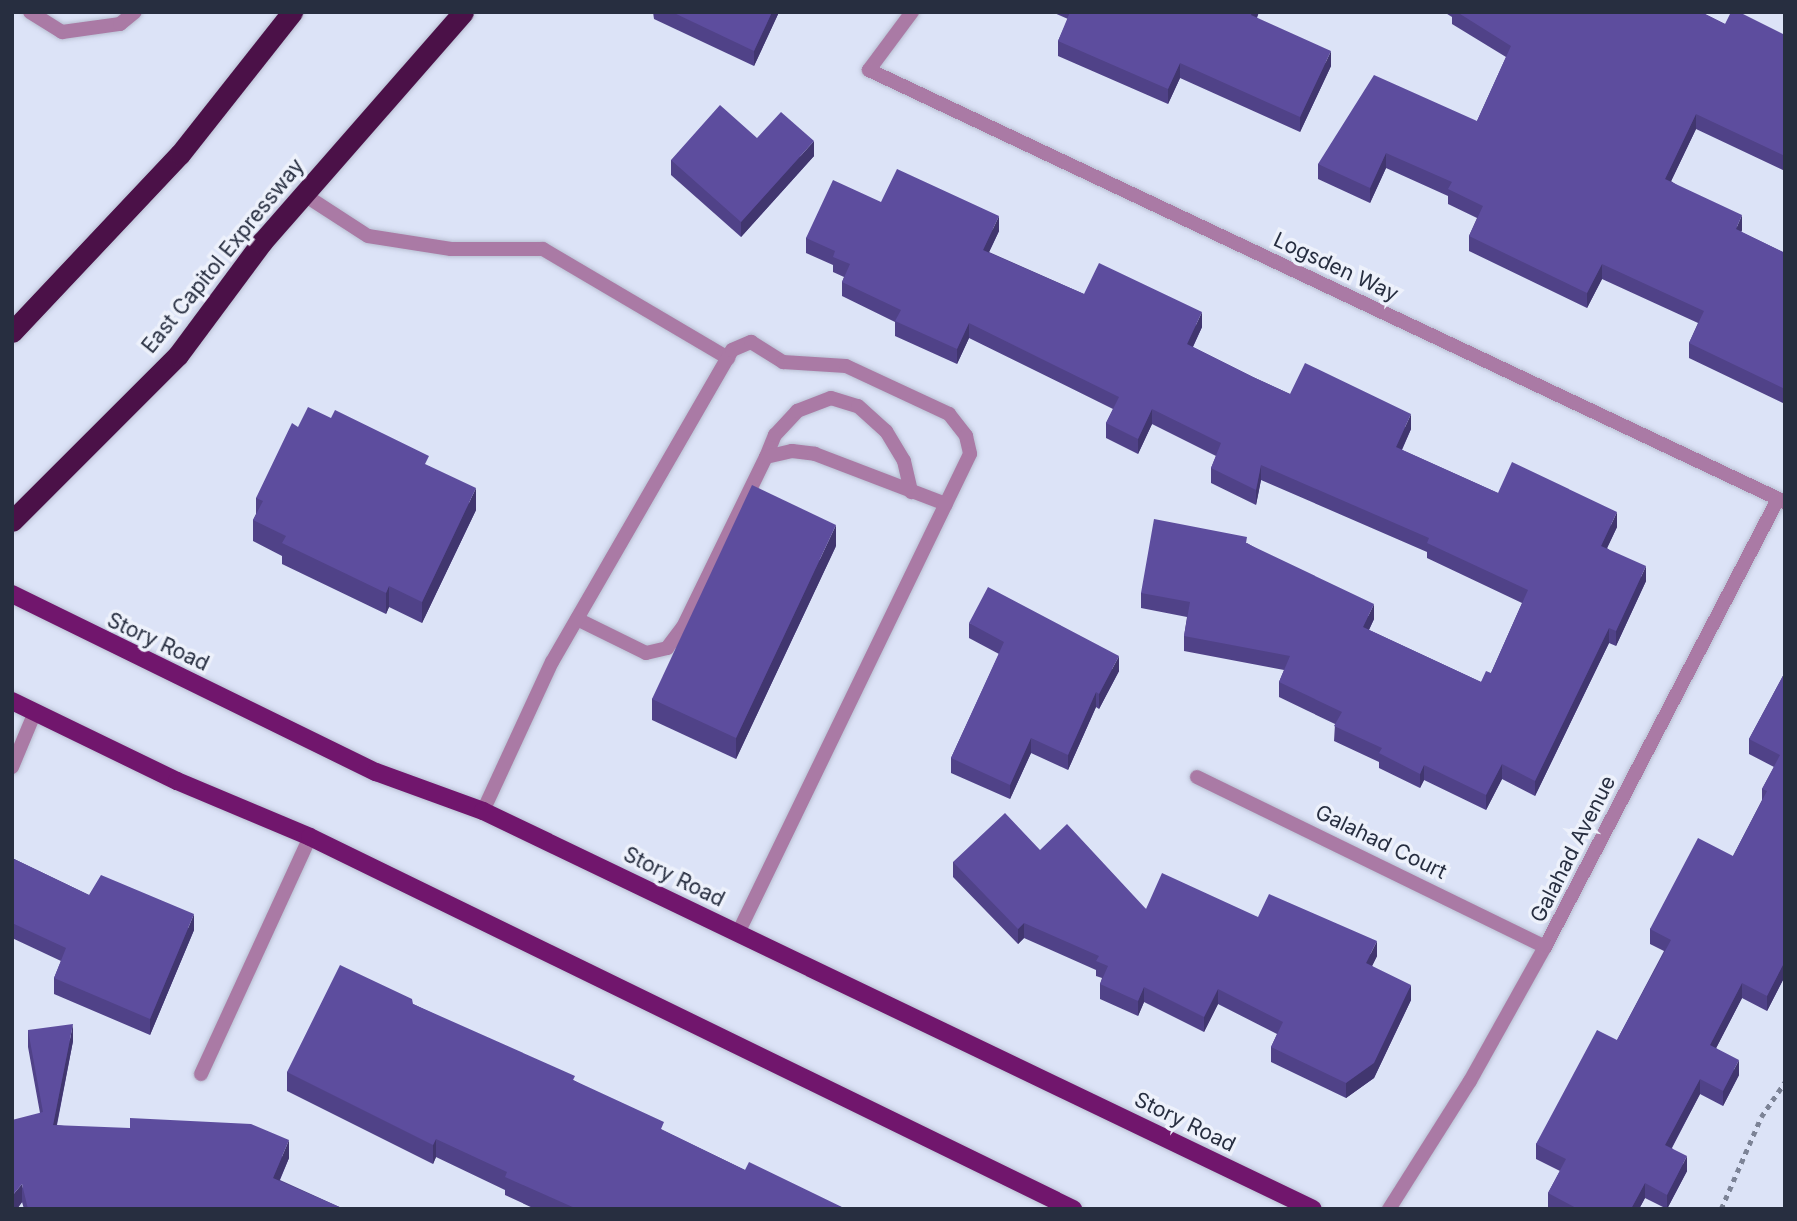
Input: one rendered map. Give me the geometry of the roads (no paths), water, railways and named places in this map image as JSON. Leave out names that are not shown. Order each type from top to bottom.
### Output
[{"type":"highway","points":[[12,332],[180,154],[292,12]]},
{"type":"highway","name":"East Capitol Expressway","points":[[12,521],[178,355],[303,194],[463,12]]},
{"type":"main road","name":"Story Road","points":[[12,594],[376,772],[483,811],[1313,1209]]},
{"type":"main road","points":[[12,701],[177,781],[310,837],[1073,1209]]},
{"type":"street","points":[[30,12],[62,32],[120,24],[135,12]]},
{"type":"street","name":"Logsden Way","points":[[912,12],[869,70],[1781,501]]},
{"type":"street","points":[[303,194],[368,236],[451,249],[544,249],[729,358]]},
{"type":"street","points":[[483,811],[531,705],[577,619],[733,350],[751,342],[783,362],[846,366],[949,414],[965,436],[970,454],[738,933]]},
{"type":"street","points":[[577,619],[646,653],[667,648],[683,626],[775,435],[797,411],[831,398],[858,405],[886,431],[904,461],[911,492]]},
{"type":"street","points":[[766,457],[792,451],[816,454],[946,504]]},
{"type":"street","name":"Galahad Avenue","points":[[1389,1209],[1469,1081],[1545,947],[1781,501]]},
{"type":"street","points":[[12,767],[35,712]]},
{"type":"street","name":"Galahad Court","points":[[1197,777],[1545,947]]},
{"type":"street","points":[[201,1074],[310,837]]}]
